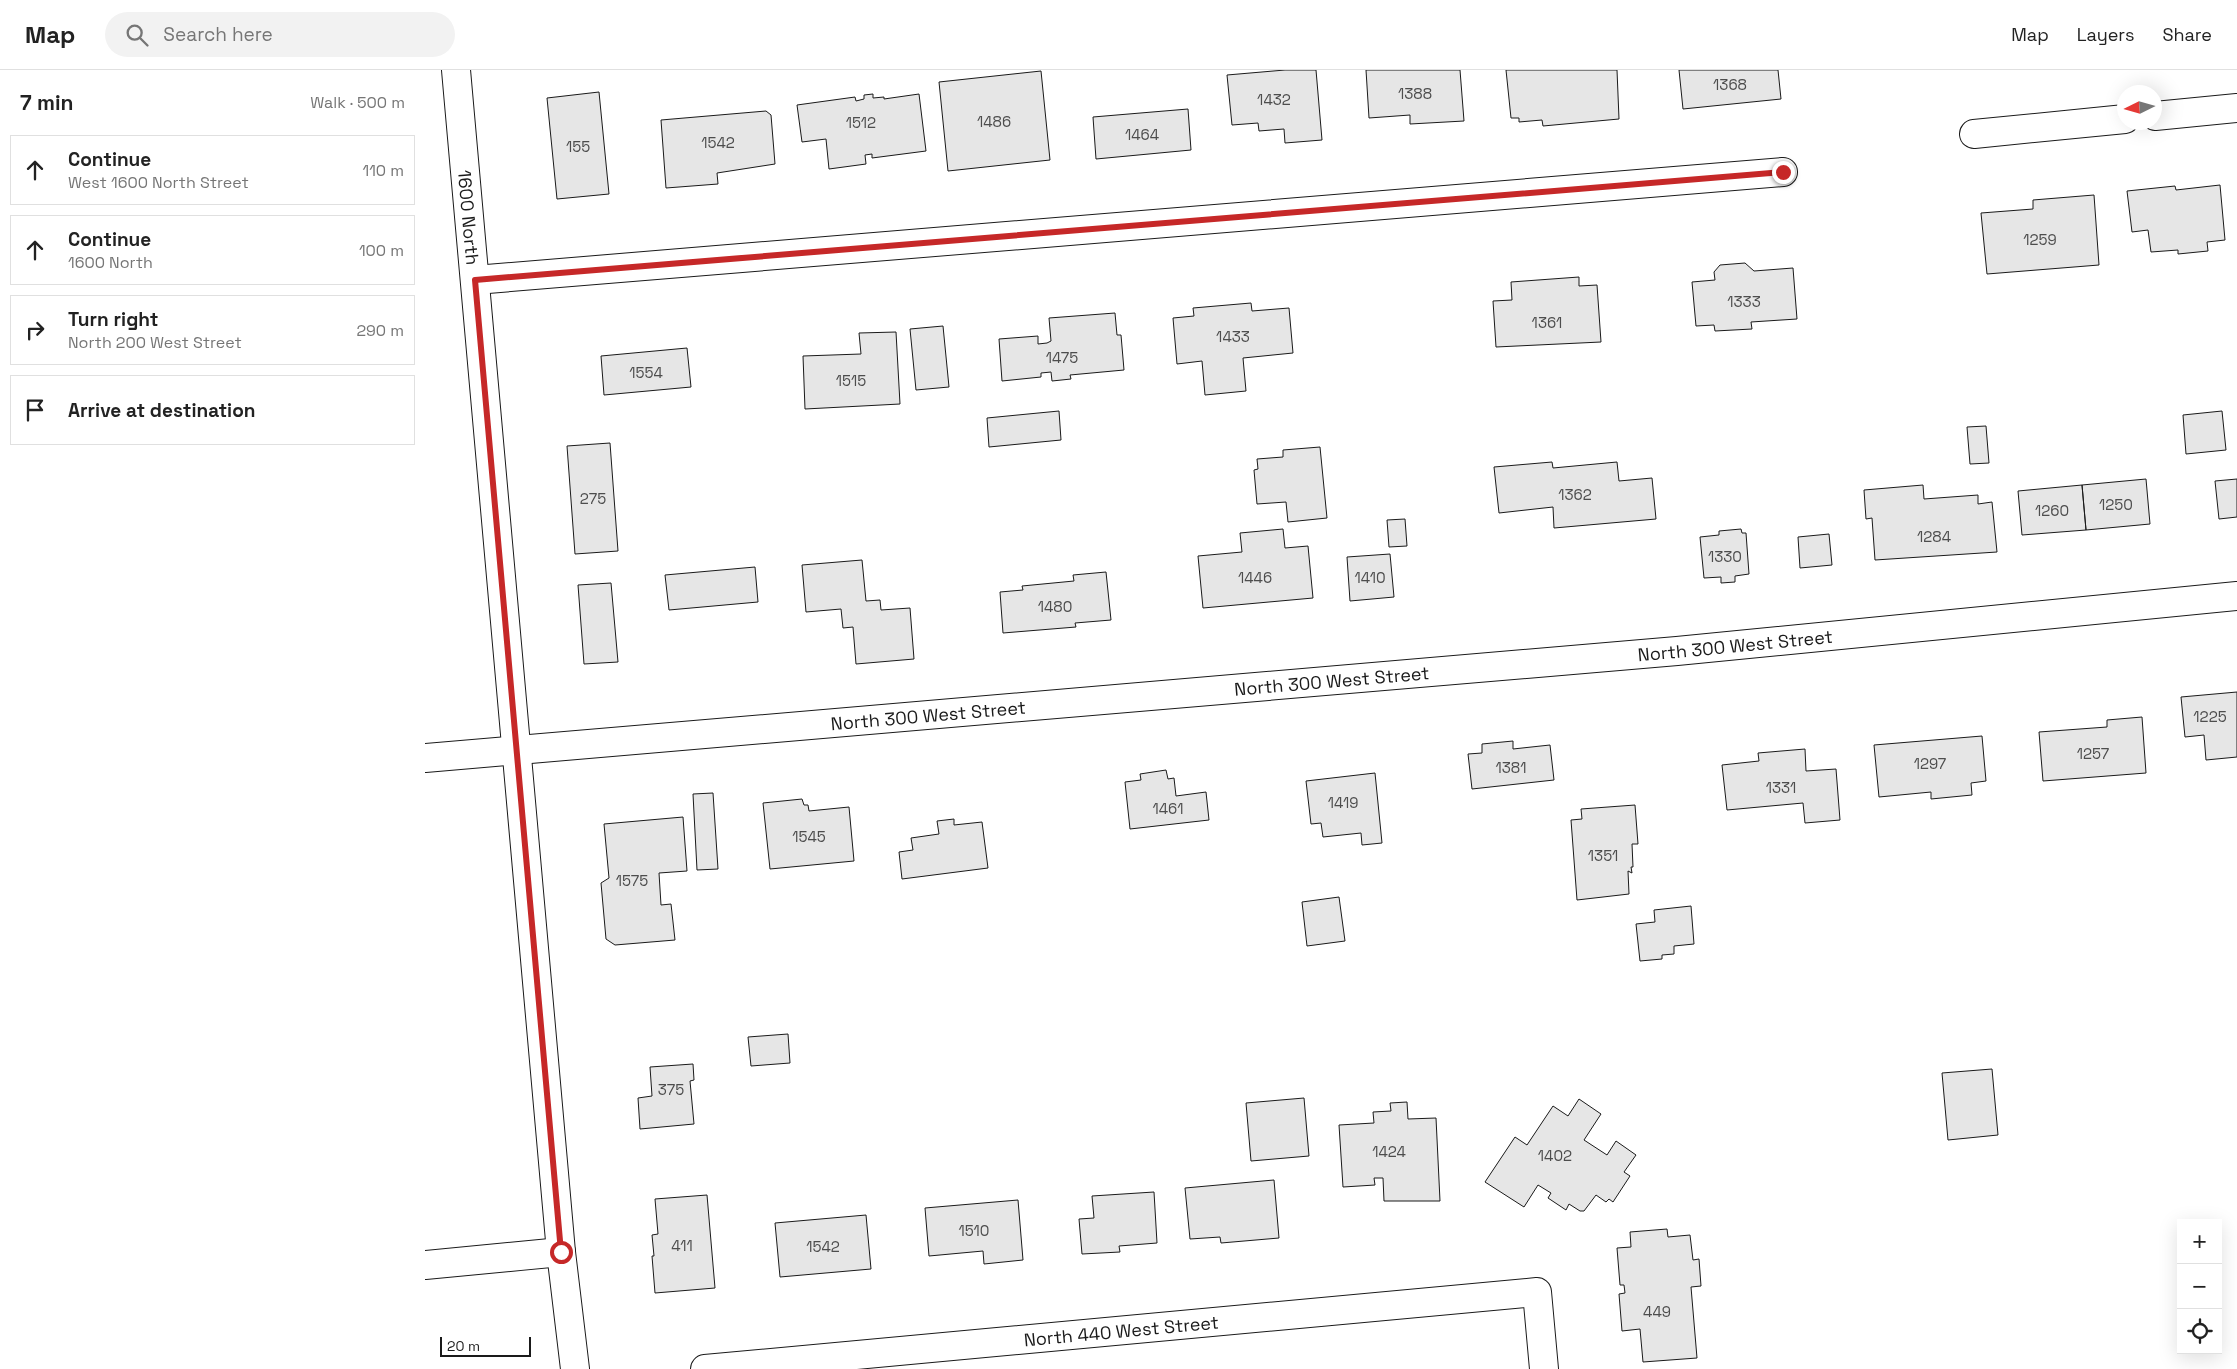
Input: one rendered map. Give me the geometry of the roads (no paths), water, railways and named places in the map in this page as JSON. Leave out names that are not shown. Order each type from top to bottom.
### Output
[{"type":"street","name":"1600 North","points":[[456,70],[561,1252],[575,1369]]},
{"type":"street","points":[[2162,115],[2237,108]]},
{"type":"street","points":[[1974,134],[2117,120]]},
{"type":"street","points":[[475,280],[1783,172]]},
{"type":"street","name":"North 300 West Street","points":[[425,758],[1687,650],[2237,596]]},
{"type":"street","points":[[425,1264],[561,1252]]},
{"type":"street","name":"North 440 West Street","points":[[705,1369],[1537,1292],[1544,1369]]}]
